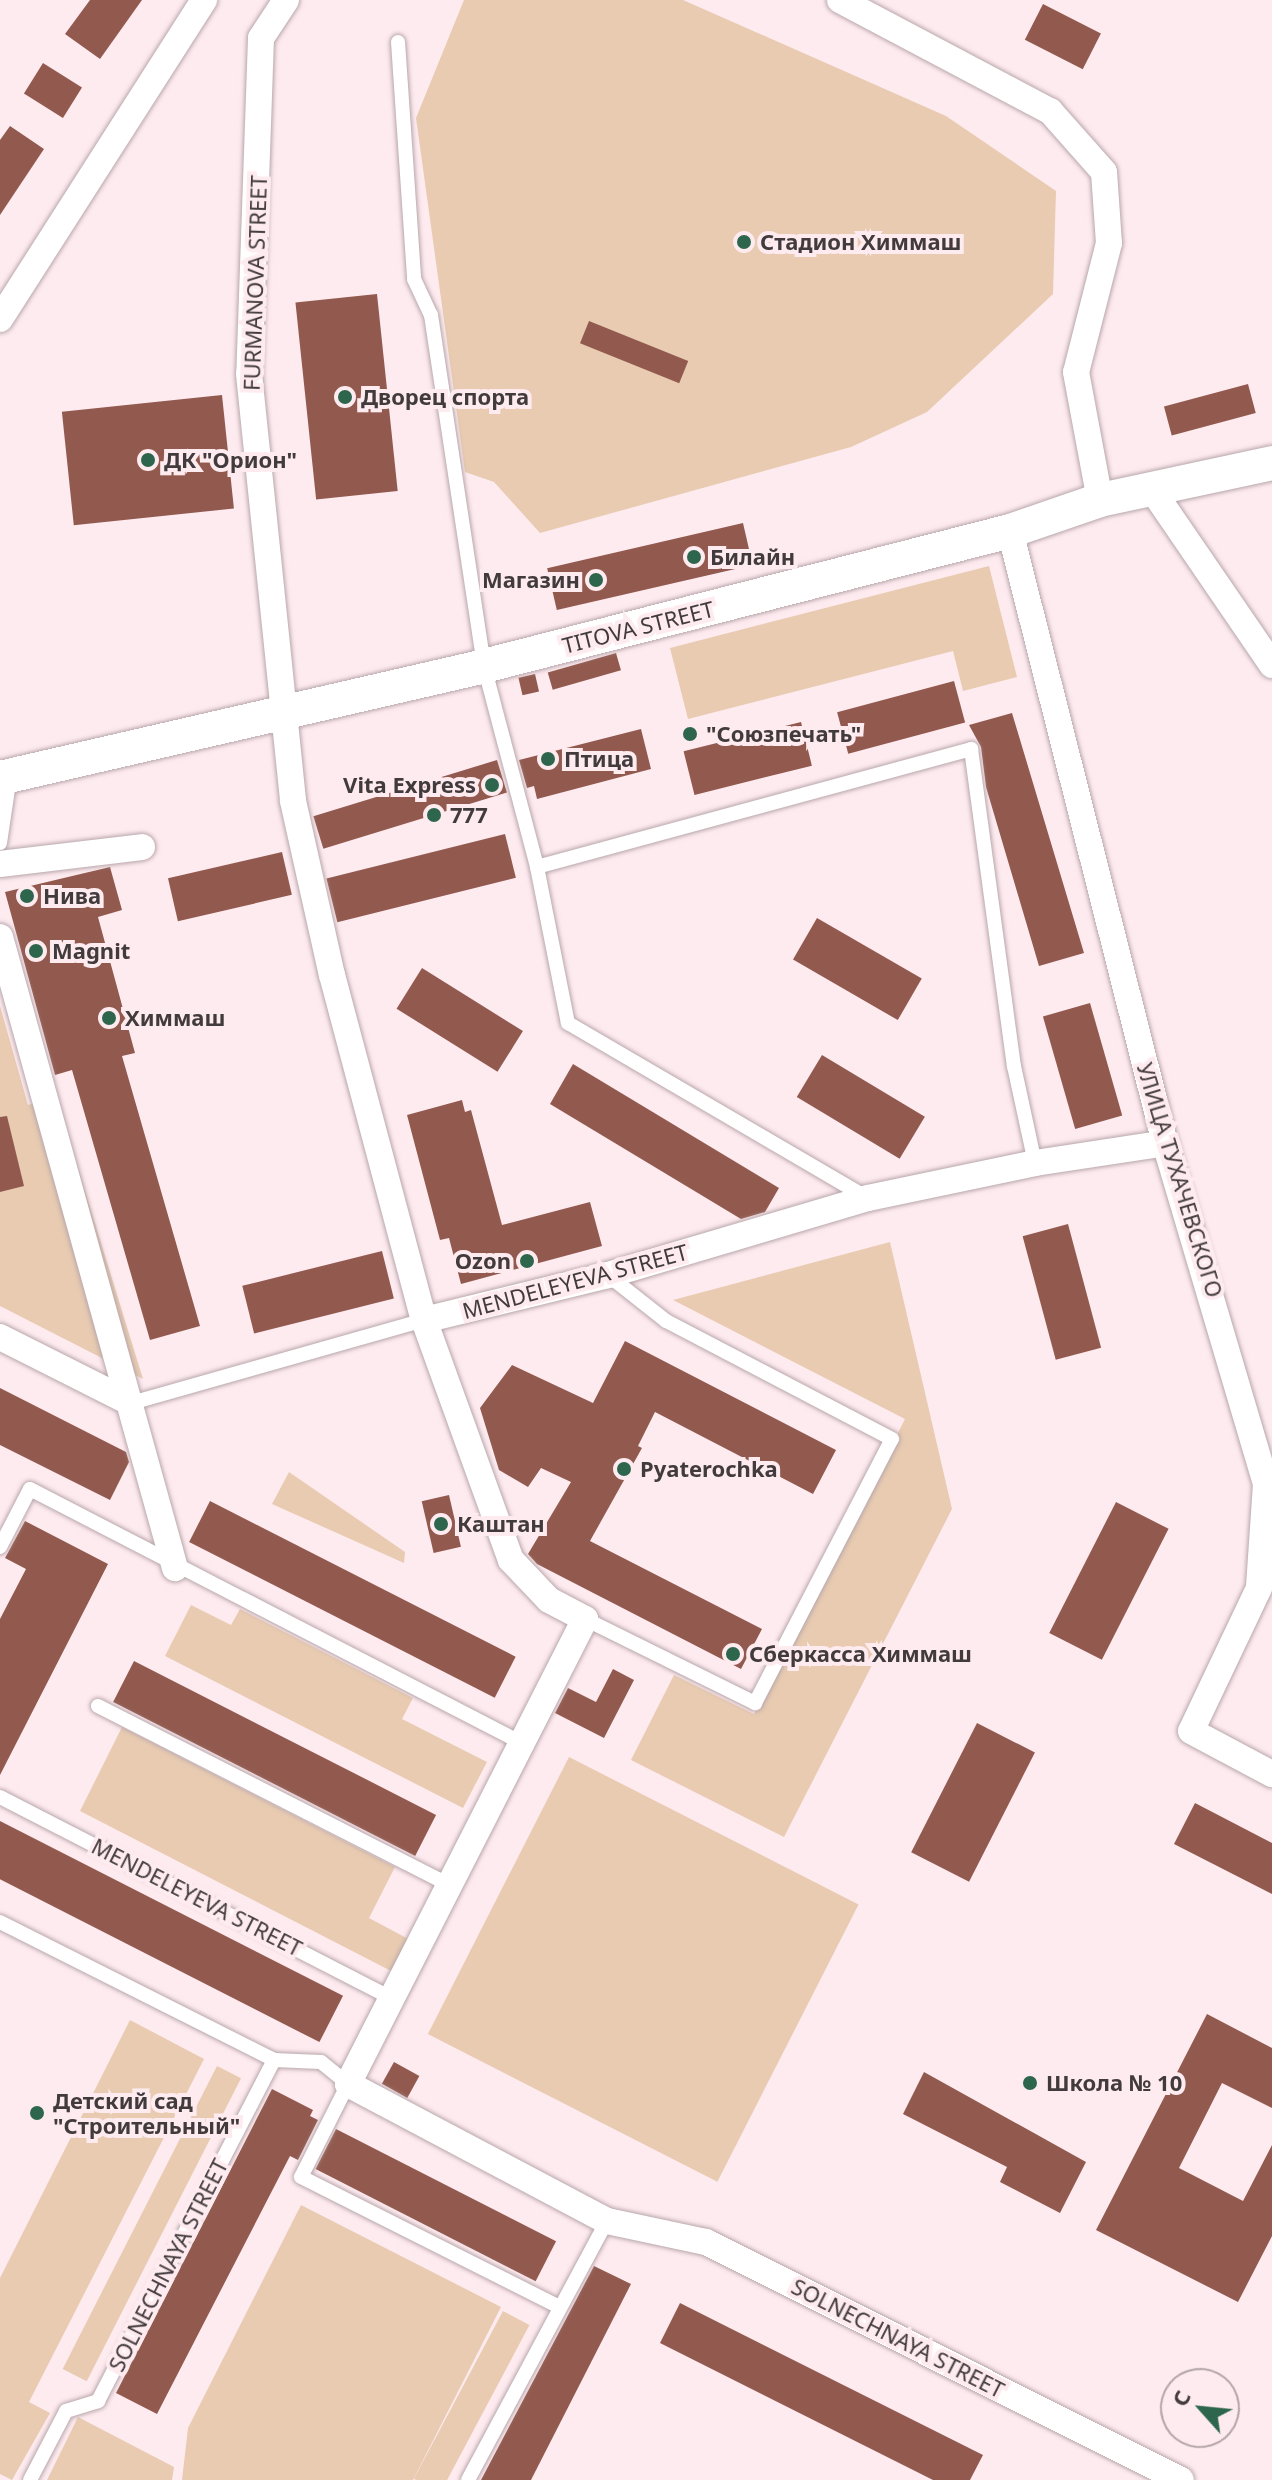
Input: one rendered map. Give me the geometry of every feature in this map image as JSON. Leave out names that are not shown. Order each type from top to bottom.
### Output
[{"type":"street","points":[[0,319],[204,0]]},
{"type":"street","name":"FURMANOVA STREET","points":[[286,0],[261,38],[249,374],[293,801],[332,975],[424,1320],[511,1560],[549,1600],[585,1619]]},
{"type":"street","points":[[840,0],[1050,111],[1104,172],[1109,243],[1076,372],[1100,500]]},
{"type":"street","name":"TITOVA STREET","points":[[5,777],[284,715],[484,666],[1010,531],[1100,500],[1272,463]]},
{"type":"street","points":[[1153,491],[1272,665]]},
{"type":"street","name":"УЛИЦА ТУХАЧЕВСКОГО","points":[[1010,531],[1165,1143],[1266,1484],[1265,1591],[1191,1731],[1272,1774]]},
{"type":"street","points":[[0,864],[142,847]]},
{"type":"street","points":[[0,937],[175,1568]]},
{"type":"street","name":"MENDELEYEVA STREET","points":[[424,1320],[608,1275],[868,1198],[1035,1163],[1165,1143]]},
{"type":"street","points":[[0,1337],[131,1403]]},
{"type":"street","points":[[348,2084],[585,1619]]},
{"type":"street","name":"SOLNECHNAYA STREET","points":[[348,2084],[607,2221],[706,2242],[1181,2480]]},
{"type":"lane","points":[[398,42],[414,279],[431,315],[484,666],[537,867],[568,1023],[868,1198]]},
{"type":"lane","points":[[537,867],[971,749],[1014,1066],[1035,1163]]},
{"type":"lane","points":[[0,843],[5,777]]},
{"type":"lane","points":[[585,1619],[755,1703],[892,1439],[666,1321],[608,1275]]},
{"type":"lane","name":"MENDELEYEVA STREET","points":[[131,1403],[424,1320]]},
{"type":"lane","points":[[0,1547],[30,1489],[175,1568],[522,1743]]},
{"type":"lane","points":[[98,1706],[450,1885]]},
{"type":"lane","name":"MENDELEYEVA STREET","points":[[0,1797],[393,1999]]},
{"type":"lane","points":[[0,1922],[274,2060]]},
{"type":"lane","name":"SOLNECHNAYA STREET","points":[[30,2480],[66,2411],[98,2401],[274,2060],[321,2062],[348,2084]]},
{"type":"lane","points":[[348,2084],[301,2177],[559,2307]]},
{"type":"lane","points":[[468,2480],[607,2221]]},
{"type":"shaded area","name":"Стадион Химмаш","points":[[464,0],[683,0],[946,116],[1056,191],[1053,294],[927,412],[851,447],[540,533],[494,482],[465,472],[416,118]]},
{"type":"shaded area","points":[[989,566],[1017,677],[963,691],[953,651],[688,719],[670,648]]},
{"type":"shaded area","points":[[0,1006],[28,1105],[56,1097],[143,1379],[0,1306]]},
{"type":"shaded area","points":[[890,1242],[952,1509],[784,1837],[631,1760],[674,1675],[754,1714],[905,1419],[673,1300]]},
{"type":"shaded area","points":[[289,1472],[405,1552],[404,1563],[272,1504]]},
{"type":"shaded area","points":[[191,1605],[231,1625],[240,1609],[413,1698],[402,1719],[487,1762],[463,1808],[165,1656]]},
{"type":"shaded area","points":[[122,1727],[395,1867],[369,1918],[412,1941],[395,1973],[80,1811]]},
{"type":"shaded area","points":[[569,1757],[859,1905],[717,2182],[428,2034]]},
{"type":"shaded area","points":[[130,2020],[204,2059],[29,2402],[50,2413],[12,2480],[0,2474],[0,2278]]},
{"type":"shaded area","points":[[217,2066],[241,2078],[87,2381],[63,2369]]},
{"type":"shaded area","points":[[301,2205],[501,2307],[413,2480],[182,2480],[188,2428]]},
{"type":"shaded area","points":[[503,2311],[529,2325],[447,2480],[414,2479]]},
{"type":"shaded area","points":[[78,2417],[174,2467],[172,2480],[47,2480]]},
{"type":"building","points":[[90,0],[142,0],[100,59],[65,34]]},
{"type":"building","points":[[1043,4],[1101,34],[1083,69],[1025,40]]},
{"type":"building","points":[[43,63],[82,87],[63,118],[24,94]]},
{"type":"building","points":[[10,126],[44,149],[0,215],[0,140]]},
{"type":"building","name":"Дворец спорта","points":[[377,294],[398,491],[316,499],[295,303]]},
{"type":"building","points":[[589,321],[688,361],[679,383],[580,343]]},
{"type":"building","points":[[1248,384],[1256,413],[1172,435],[1164,407]]},
{"type":"building","name":"ДК \"Орион\"","points":[[222,395],[234,508],[74,525],[62,412]]},
{"type":"building","points":[[743,523],[753,565],[557,610],[547,568]]},
{"type":"building","points":[[616,653],[621,670],[553,690],[548,673]]},
{"type":"building","points":[[535,674],[539,692],[522,695],[518,678]]},
{"type":"building","points":[[954,681],[965,723],[848,754],[837,712]]},
{"type":"building","points":[[1012,713],[1084,953],[1039,966],[986,787],[981,747],[969,725]]},
{"type":"building","points":[[801,722],[812,766],[694,795],[684,751]]},
{"type":"building","points":[[641,729],[651,769],[537,799],[534,786],[527,788],[519,760]]},
{"type":"building","points":[[497,760],[507,793],[323,849],[313,816]]},
{"type":"building","points":[[505,834],[516,878],[337,922],[326,879]]},
{"type":"building","points":[[282,852],[292,895],[178,921],[168,878]]},
{"type":"building","points":[[110,867],[122,910],[98,917],[135,1053],[122,1056],[200,1326],[150,1340],[72,1070],[55,1075],[5,892]]},
{"type":"building","points":[[817,918],[922,978],[898,1020],[793,960]]},
{"type":"building","points":[[422,968],[523,1031],[497,1072],[397,1009]]},
{"type":"building","points":[[1090,1003],[1122,1115],[1075,1129],[1043,1017]]},
{"type":"building","points":[[822,1055],[925,1117],[900,1159],[797,1097]]},
{"type":"building","points":[[573,1064],[779,1188],[765,1212],[741,1219],[550,1104]]},
{"type":"building","points":[[462,1100],[465,1112],[471,1110],[502,1225],[590,1202],[602,1246],[461,1284],[449,1238],[440,1240],[407,1115]]},
{"type":"building","points":[[7,1116],[24,1186],[0,1192],[0,1117]]},
{"type":"building","points":[[1068,1224],[1101,1348],[1056,1360],[1023,1236]]},
{"type":"building","points":[[382,1251],[394,1299],[254,1333],[242,1286]]},
{"type":"building","points":[[625,1341],[836,1450],[813,1494],[655,1412],[638,1446],[642,1448],[590,1541],[762,1629],[741,1669],[537,1564],[528,1554],[571,1482],[541,1468],[528,1487],[499,1470],[480,1408],[512,1365],[593,1403]]},
{"type":"building","points":[[0,1388],[126,1452],[129,1462],[110,1500],[0,1445]]},
{"type":"building","name":"Каштан","points":[[449,1495],[461,1547],[434,1553],[422,1501]]},
{"type":"building","points":[[210,1501],[516,1657],[495,1698],[189,1542]]},
{"type":"building","points":[[1116,1502],[1169,1529],[1102,1660],[1049,1633]]},
{"type":"building","points":[[25,1521],[108,1564],[0,1775],[0,1619],[26,1569],[5,1558]]},
{"type":"building","points":[[134,1661],[436,1815],[415,1856],[113,1702]]},
{"type":"building","points":[[613,1669],[634,1680],[604,1738],[555,1713],[568,1688],[596,1702]]},
{"type":"building","points":[[977,1723],[1035,1753],[969,1882],[911,1852]]},
{"type":"building","points":[[1195,1803],[1272,1843],[1272,1894],[1174,1844]]},
{"type":"building","points":[[0,1821],[343,1996],[319,2042],[0,1879]]},
{"type":"building","points":[[1207,2014],[1272,2048],[1272,2108],[1222,2083],[1179,2168],[1243,2201],[1272,2145],[1272,2236],[1238,2302],[1096,2230]]},
{"type":"building","points":[[394,2062],[419,2076],[407,2098],[382,2084]]},
{"type":"building","points":[[924,2072],[1086,2162],[1060,2213],[1000,2182],[1007,2167],[903,2114]]},
{"type":"building","points":[[272,2089],[313,2110],[310,2116],[318,2120],[298,2160],[290,2156],[157,2414],[116,2393]]},
{"type":"building","points":[[336,2129],[556,2241],[536,2281],[316,2169]]},
{"type":"building","points":[[594,2266],[631,2284],[531,2480],[481,2480]]},
{"type":"building","points":[[680,2303],[983,2455],[970,2480],[933,2480],[660,2343]]},
{"type":"place","name":"Стадион Химмаш","points":[[744,242]]},
{"type":"place","name":"Дворец спорта","points":[[345,397]]},
{"type":"place","name":"ДК \"Орион\"","points":[[148,460]]},
{"type":"place","name":"Билайн","points":[[694,557]]},
{"type":"place","name":"Магазин","points":[[596,580]]},
{"type":"place","name":"\"Союзпечать\"","points":[[690,734]]},
{"type":"place","name":"Птица","points":[[548,759]]},
{"type":"place","name":"Vita Express","points":[[492,785]]},
{"type":"place","name":"777","points":[[434,815]]},
{"type":"place","name":"Нива","points":[[27,896]]},
{"type":"place","name":"Magnit","points":[[36,951]]},
{"type":"place","name":"Химмаш","points":[[109,1018]]},
{"type":"place","name":"Ozon","points":[[527,1261]]},
{"type":"place","name":"Pyaterochka","points":[[624,1469]]},
{"type":"place","name":"Каштан","points":[[441,1524]]},
{"type":"place","name":"Сберкасса Химмаш","points":[[733,1654]]},
{"type":"place","name":"Школа № 10","points":[[1030,2083]]},
{"type":"place","name":"Детский сад \"Строительный\"","points":[[37,2113]]}]
